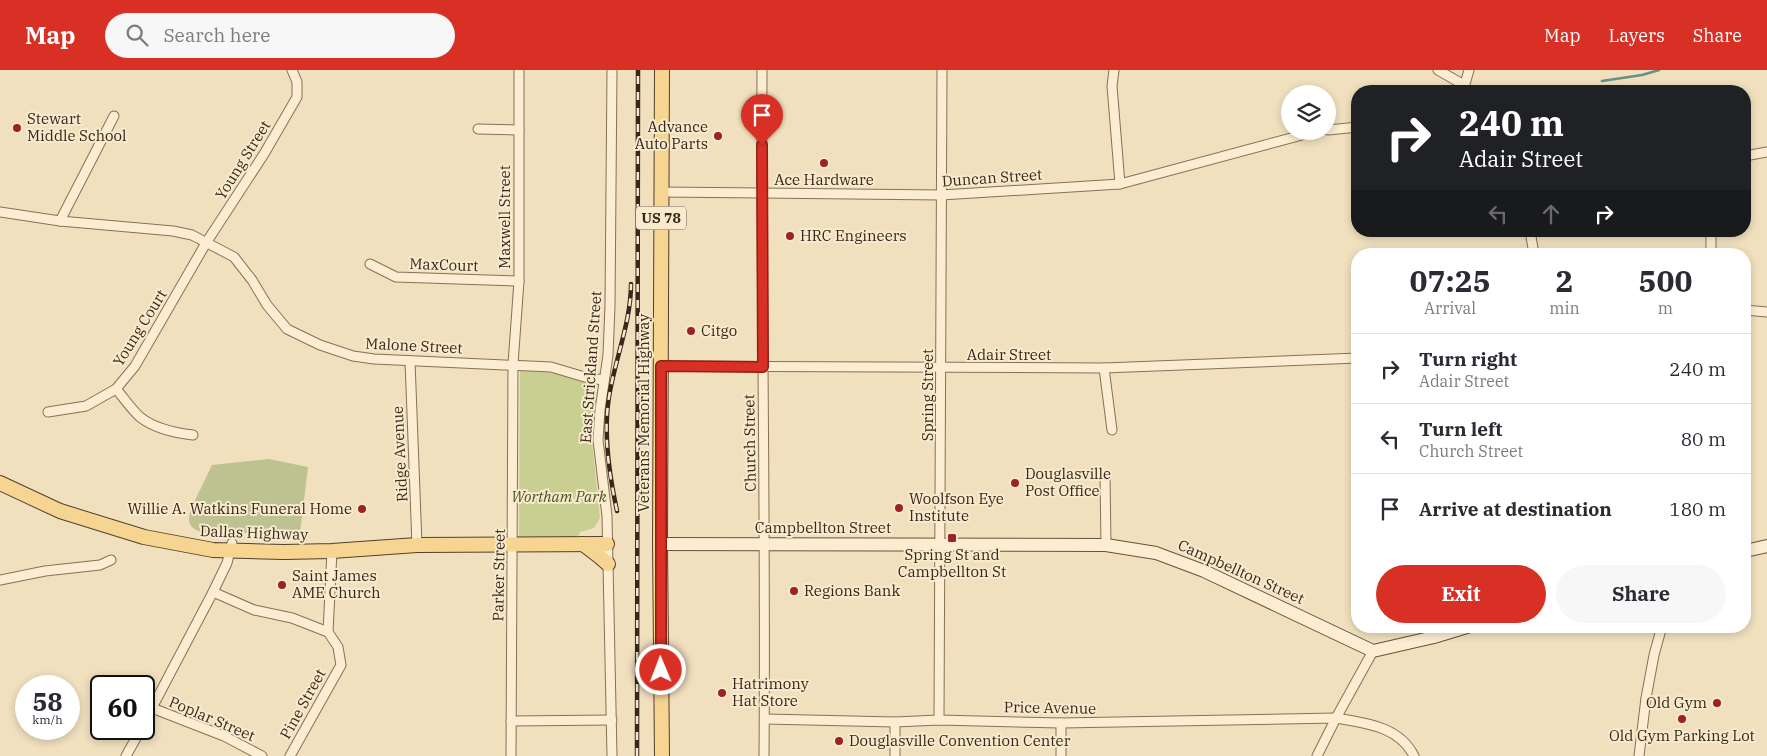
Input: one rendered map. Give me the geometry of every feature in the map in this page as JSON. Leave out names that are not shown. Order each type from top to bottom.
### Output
[{"type":"main road","name":"Veterans Memorial Highway","points":[[662,70],[660,544],[662,756]]},
{"type":"main road","name":"Dallas Highway","points":[[0,483],[60,511],[161,541],[192,547],[370,543],[393,546]]},
{"type":"main road","points":[[583,544],[608,564]]},
{"type":"main road","name":"Dallas Highway","points":[[231,547],[332,551],[417,545],[607,544]]},
{"type":"main road","name":"Campbellton Street","points":[[660,544],[1106,544],[1156,553],[1204,571],[1373,650]]},
{"type":"main road","points":[[1751,550],[1767,546]]},
{"type":"main road","points":[[1373,650],[1447,633]]},
{"type":"street","name":"Young Street","points":[[206,243],[264,154],[297,97],[297,82],[292,70]]},
{"type":"street","name":"Maxwell Street","points":[[514,364],[519,281],[519,70]]},
{"type":"street","name":"East Strickland Street","points":[[612,70],[610,306],[608,349],[598,440],[607,516],[612,756]]},
{"type":"street","name":"Church Street","points":[[762,70],[763,367],[766,545],[764,756]]},
{"type":"street","name":"Spring Street","points":[[939,720],[942,70]]},
{"type":"street","points":[[1114,70],[1112,86],[1120,184]]},
{"type":"street","points":[[1438,70],[1460,85]]},
{"type":"street","points":[[1465,85],[1469,70]]},
{"type":"street","points":[[60,221],[114,116]]},
{"type":"street","points":[[1336,129],[1351,127]]},
{"type":"street","points":[[478,129],[519,130]]},
{"type":"street","name":"Duncan Street","points":[[661,192],[941,195],[1120,184],[1284,140]]},
{"type":"street","points":[[1751,155],[1767,152]]},
{"type":"street","name":"Malone Street","points":[[0,212],[60,221],[173,231],[192,235],[234,257],[252,280],[267,306],[287,329],[320,345],[353,356],[410,361],[551,367],[588,378],[604,380]]},
{"type":"street","name":"Young Court","points":[[48,412],[86,406],[116,389],[135,366],[206,243]]},
{"type":"street","name":"MaxCourt","points":[[370,264],[396,277],[519,281]]},
{"type":"street","points":[[1751,311],[1767,312]]},
{"type":"street","name":"Adair Street","points":[[661,366],[1104,368],[1351,358]]},
{"type":"street","name":"Ridge Avenue","points":[[410,361],[417,545]]},
{"type":"street","name":"Parker Street","points":[[511,756],[514,364]]},
{"type":"street","points":[[1104,368],[1112,430]]},
{"type":"street","points":[[116,389],[140,417],[158,427],[175,433],[193,435]]},
{"type":"street","points":[[1105,476],[1106,544]]},
{"type":"street","points":[[155,702],[213,592],[231,547]]},
{"type":"street","points":[[213,592],[254,610],[292,618],[328,632],[332,551]]},
{"type":"street","points":[[0,580],[45,571],[100,565],[111,560]]},
{"type":"street","name":"Pine Street","points":[[290,756],[341,665],[338,648],[328,632]]},
{"type":"street","points":[[1639,756],[1646,698],[1660,633]]},
{"type":"street","points":[[1317,756],[1373,650]]},
{"type":"street","name":"Poplar Street","points":[[155,709],[224,736],[262,756]]},
{"type":"street","name":"Price Avenue","points":[[765,720],[895,722],[939,720],[1061,723],[1336,718],[1364,723],[1389,731],[1401,738],[1414,756]]},
{"type":"street","points":[[511,721],[612,720]]},
{"type":"street","points":[[895,722],[895,756]]},
{"type":"street","points":[[1061,723],[1061,756]]},
{"type":"street","points":[[126,756],[135,740]]},
{"type":"green space","name":"Wortham Park","points":[[520,369],[572,377],[590,386],[597,393],[592,441],[600,518],[594,528],[580,532],[578,537],[519,538]]},
{"type":"green space","points":[[269,459],[308,467],[300,533],[211,533],[194,529],[189,520],[191,508],[212,465]]},
{"type":"waterway","points":[[1602,81],[1642,75],[1659,70]]},
{"type":"railway","points":[[637,756],[638,70]]},
{"type":"railway","points":[[617,511],[608,454],[607,411],[626,326],[631,284]]},
{"type":"place","name":"Stewart Middle School","points":[[17,128]]},
{"type":"place","name":"Advance Auto Parts","points":[[718,136]]},
{"type":"place","name":"Ace Hardware","points":[[824,163]]},
{"type":"place","name":"HRC Engineers","points":[[790,236]]},
{"type":"place","name":"Citgo","points":[[691,331]]},
{"type":"place","name":"Douglasville Post Office","points":[[1015,483]]},
{"type":"place","name":"Woolfson Eye Institute","points":[[899,508]]},
{"type":"place","name":"Willie A. Watkins Funeral Home","points":[[362,509]]},
{"type":"place","name":"Spring St and Campbellton St","points":[[952,538]]},
{"type":"place","name":"Saint James AME Church","points":[[282,585]]},
{"type":"place","name":"Regions Bank","points":[[794,591]]},
{"type":"place","name":"Hatrimony Hat Store","points":[[722,693]]},
{"type":"place","name":"Old Gym","points":[[1717,703]]},
{"type":"place","name":"Old Gym Parking Lot","points":[[1682,719]]},
{"type":"place","name":"Douglasville Convention Center","points":[[839,741]]},
{"type":"route","points":[[661,670],[661,366],[763,367],[762,145]]}]
